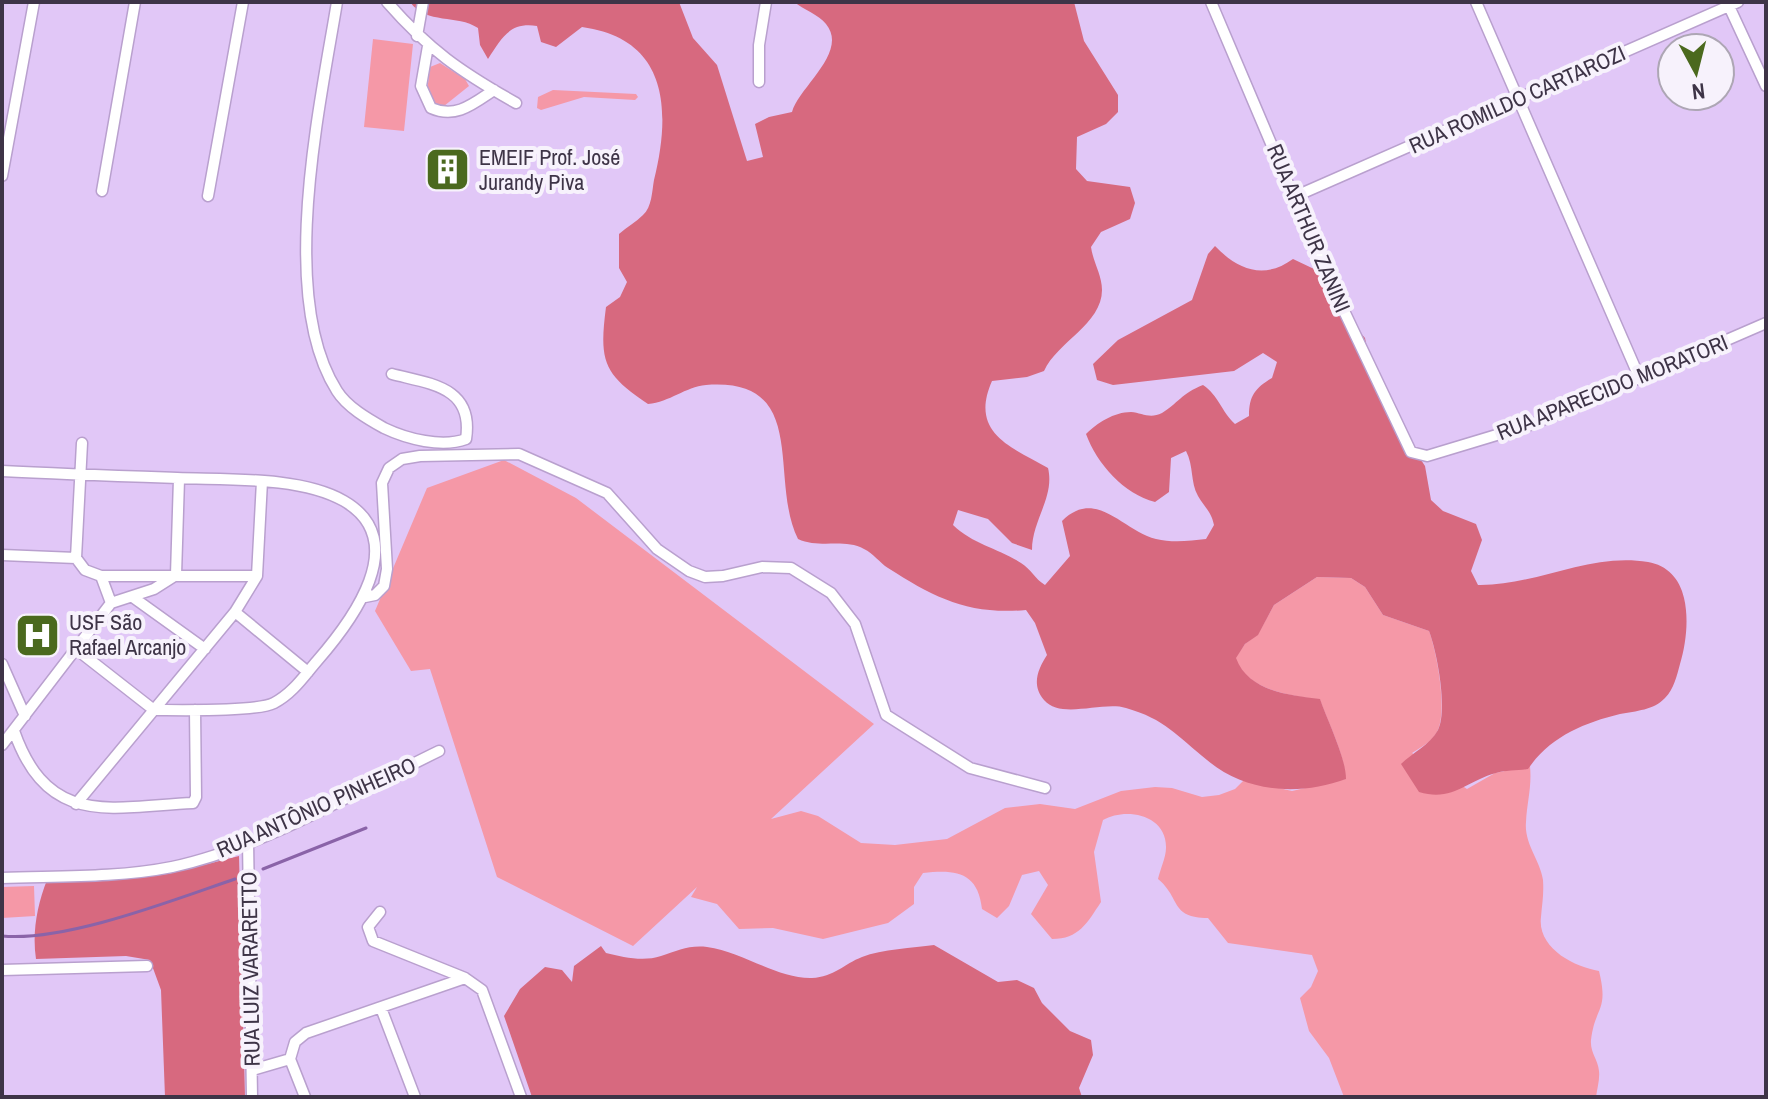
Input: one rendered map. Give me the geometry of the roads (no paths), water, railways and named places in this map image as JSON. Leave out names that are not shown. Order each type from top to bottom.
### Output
[{"type":"street","points":[[2,176],[34,2]]},
{"type":"street","points":[[102,191],[135,2]]},
{"type":"street","points":[[208,196],[243,2]]},
{"type":"street","points":[[337,2],[306,192],[308,272],[315,335],[337,391],[367,419],[400,436],[454,444],[466,439],[469,424],[462,402],[448,389],[392,374]]},
{"type":"street","points":[[387,2],[417,36],[455,68],[516,103]]},
{"type":"street","points":[[417,36],[423,2]]},
{"type":"street","points":[[759,82],[759,45],[766,2]]},
{"type":"street","name":"RUA ARTHUR ZANINI","points":[[1211,2],[1296,196],[1326,273],[1411,452]]},
{"type":"street","points":[[1476,2],[1640,379]]},
{"type":"street","points":[[1731,4],[1766,86]]},
{"type":"street","name":"RUA ROMILDO CARTAROZI","points":[[1296,196],[1731,4]]},
{"type":"street","points":[[428,46],[421,86],[431,108],[445,114],[455,113],[494,90]]},
{"type":"street","name":"RUA APARECIDO MORATORI","points":[[1411,452],[1427,456],[1533,424],[1766,323]]},
{"type":"street","points":[[82,443],[76,558],[85,570],[101,576],[257,576]]},
{"type":"street","points":[[365,597],[375,595],[386,578],[382,483],[389,468],[402,459],[420,456],[519,454],[607,493],[657,549],[689,571],[705,577],[762,567],[791,568],[831,593],[855,624],[886,715],[970,768],[1045,788]]},
{"type":"street","points":[[2,471],[262,481],[320,492],[344,501],[359,513],[371,534],[375,565],[365,597],[295,688],[272,705],[154,710],[76,649]]},
{"type":"street","points":[[176,575],[179,479]]},
{"type":"street","points":[[76,804],[235,612],[257,576],[262,481]]},
{"type":"street","points":[[2,555],[76,558]]},
{"type":"street","points":[[2,745],[111,603],[134,598],[176,575]]},
{"type":"street","points":[[101,576],[111,603]]},
{"type":"street","points":[[134,598],[205,649]]},
{"type":"street","points":[[235,612],[308,672]]},
{"type":"street","points":[[2,664],[25,716]]},
{"type":"street","points":[[14,731],[24,759],[40,781],[76,804],[95,809],[193,803],[196,797],[195,710]]},
{"type":"street","name":"RUA ANTÔNIO PINHEIRO","points":[[2,878],[170,867],[248,841],[439,751]]},
{"type":"street","name":"RUA LUIZ VARARETTO","points":[[248,841],[252,1097]]},
{"type":"street","points":[[380,912],[368,927],[373,941],[465,978],[482,990],[521,1097]]},
{"type":"street","points":[[2,970],[147,966]]},
{"type":"street","points":[[305,1097],[290,1059],[295,1042],[306,1033],[465,978]]},
{"type":"street","points":[[381,1008],[415,1097]]},
{"type":"street","points":[[252,1070],[290,1059]]},
{"type":"waterway","points":[[263,869],[366,828]]},
{"type":"waterway","points":[[2,936],[57,933],[88,926],[235,879]]},
{"type":"place","name":"EMEIF Prof. José Jurandy Piva","points":[[448,170]]},
{"type":"place","name":"USF São Rafael Arcanjo","points":[[38,635]]}]
